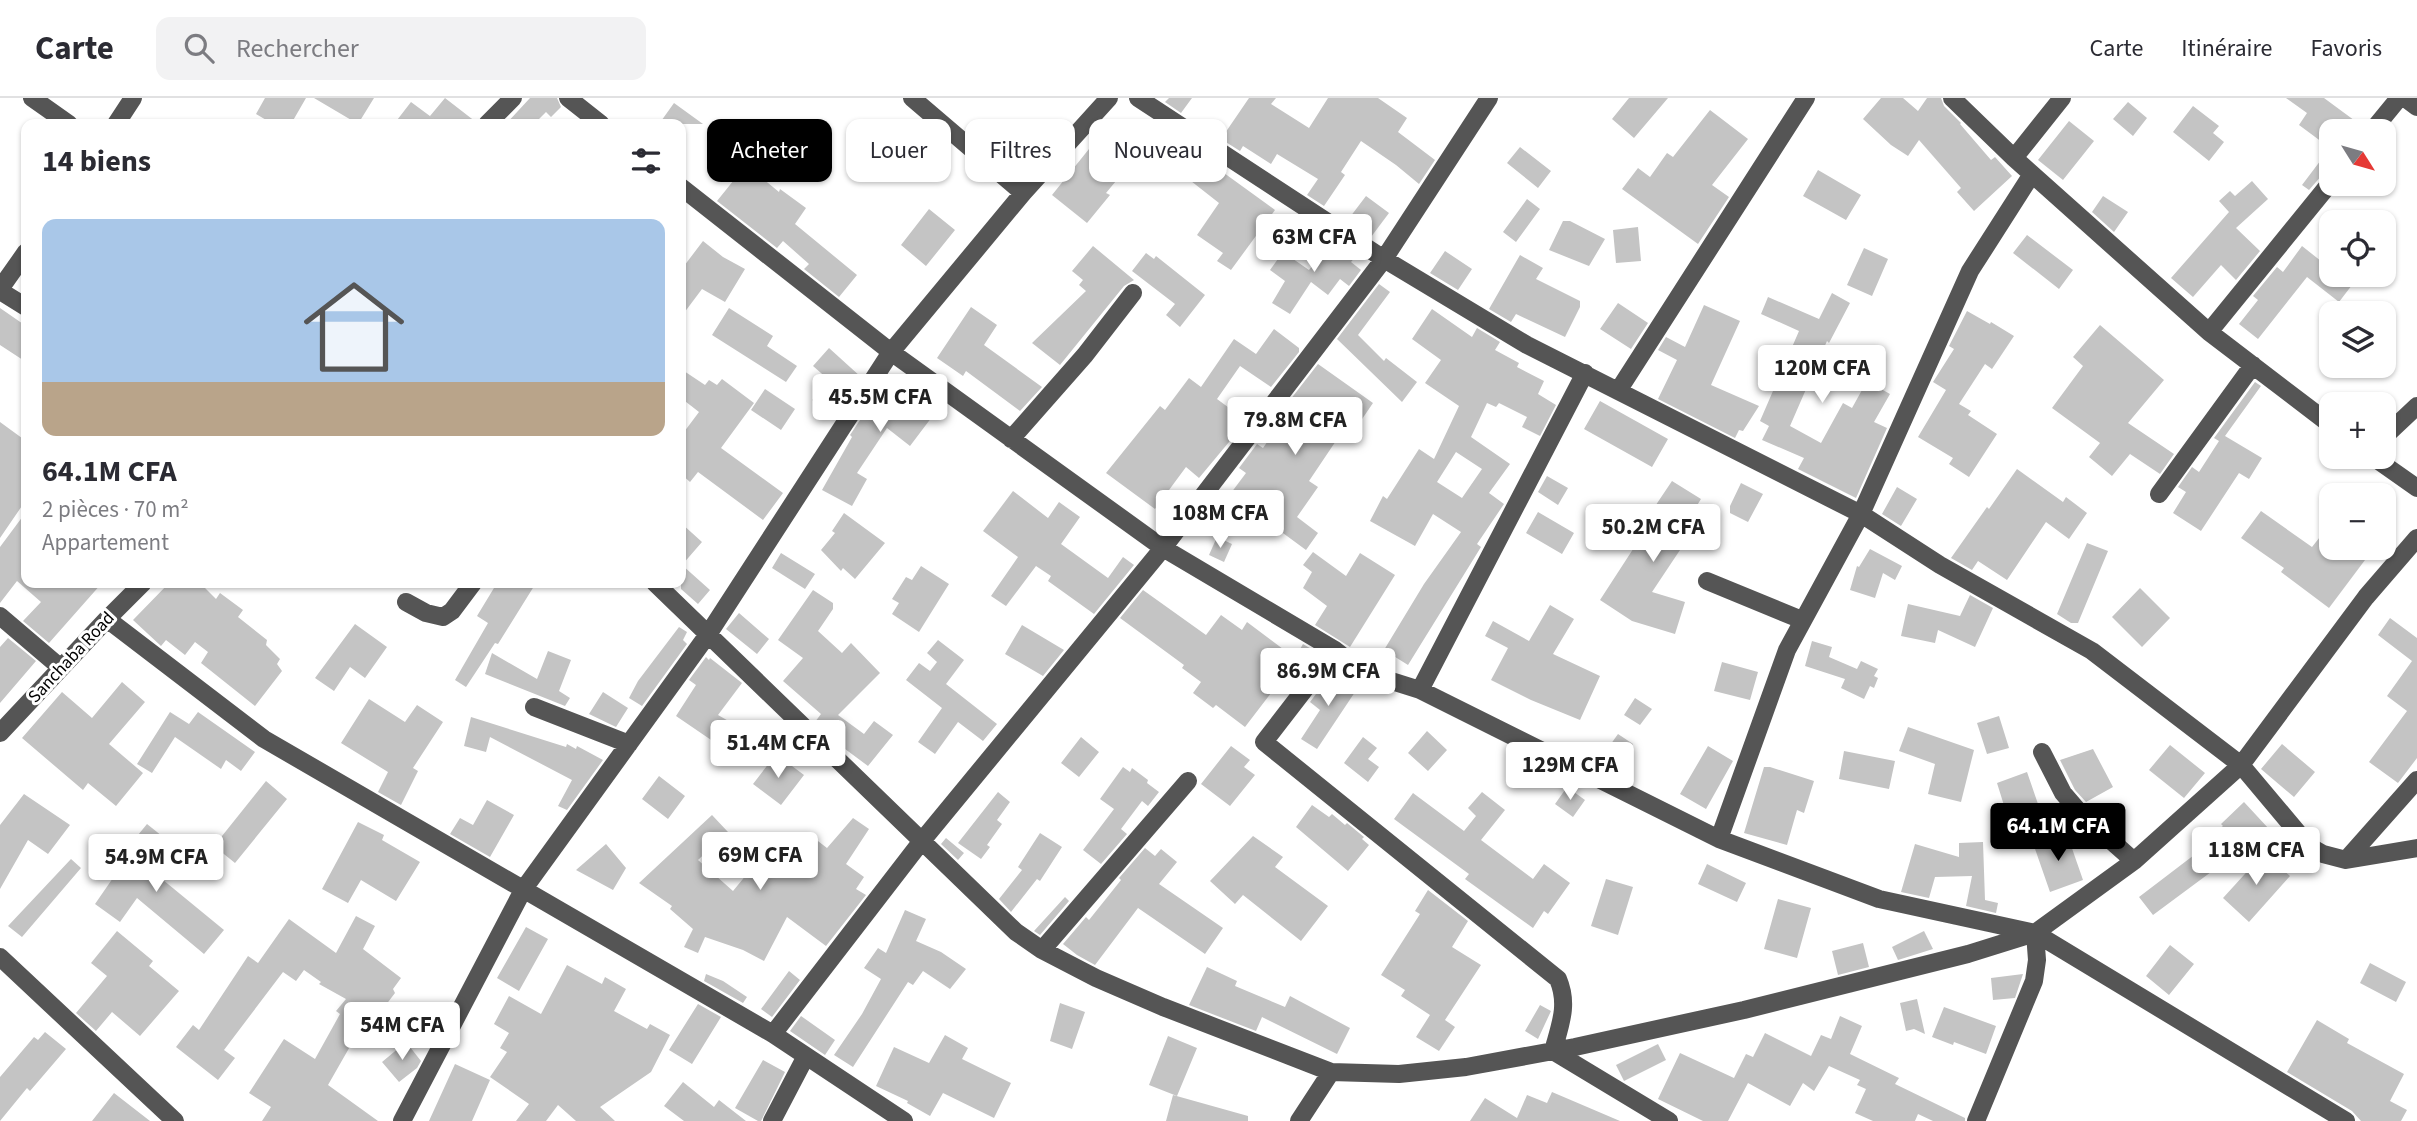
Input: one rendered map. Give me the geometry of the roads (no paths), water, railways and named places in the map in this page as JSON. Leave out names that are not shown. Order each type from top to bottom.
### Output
[{"type":"street","points":[[32,98],[62,119]]},
{"type":"street","points":[[119,119],[132,98]]},
{"type":"street","points":[[492,119],[513,98]]},
{"type":"street","points":[[568,98],[595,119]]},
{"type":"street","points":[[912,98],[1023,193]]},
{"type":"street","points":[[402,1121],[523,890],[709,633],[891,352],[1023,193],[1109,98]]},
{"type":"street","points":[[1139,98],[1384,259],[1527,345],[1861,514],[1940,565],[2092,652],[2241,765],[2309,846],[2323,854],[2346,860],[2417,848]]},
{"type":"street","points":[[773,1034],[921,842],[1163,548],[1384,259],[1489,98]]},
{"type":"street","points":[[1618,391],[1806,98]]},
{"type":"street","points":[[1952,98],[2014,158],[2209,332],[2319,416]]},
{"type":"street","points":[[2014,158],[2062,98]]},
{"type":"street","points":[[2382,119],[2399,98]]},
{"type":"street","points":[[2405,98],[2417,107]]},
{"type":"street","points":[[1719,839],[1787,650],[1861,514],[1970,271],[2032,174]]},
{"type":"street","points":[[686,191],[891,352],[1163,548],[1335,650],[1363,673],[1420,690],[1719,839],[1879,900],[2035,933],[2346,1121]]},
{"type":"street","points":[[2209,332],[2320,196]]},
{"type":"street","points":[[21,259],[0,290],[21,304]]},
{"type":"street","points":[[1011,439],[1085,355],[1133,293]]},
{"type":"street","points":[[2159,494],[2253,365]]},
{"type":"street","points":[[1420,690],[1585,373]]},
{"type":"street","points":[[2396,426],[2417,406]]},
{"type":"street","points":[[2390,469],[2417,488]]},
{"type":"street","points":[[660,588],[921,842],[1016,932],[1042,950],[1096,978],[1163,1007],[1331,1072],[1412,1073],[1466,1067],[1553,1051],[1758,1007],[1968,954],[2035,933],[2134,860],[2241,765],[2366,597],[2417,538]]},
{"type":"street","points":[[1707,581],[1802,620]]},
{"type":"street","name":"Sanchaba Road","points":[[0,733],[138,588]]},
{"type":"street","points":[[405,602],[426,613],[443,617],[452,611],[469,588]]},
{"type":"street","points":[[0,616],[61,668]]},
{"type":"street","points":[[107,619],[264,738],[773,1034],[904,1121]]},
{"type":"street","points":[[1335,650],[1264,742],[1558,979],[1564,992],[1564,1009],[1553,1051]]},
{"type":"street","points":[[534,707],[629,744]]},
{"type":"street","points":[[2042,752],[2063,793],[2081,814],[2134,860]]},
{"type":"street","points":[[2346,860],[2417,780]]},
{"type":"street","points":[[1042,950],[1188,781]]},
{"type":"street","points":[[1978,1120],[2034,981],[2037,960],[2035,933]]},
{"type":"street","points":[[0,957],[174,1121]]},
{"type":"street","points":[[1553,1051],[1669,1121]]},
{"type":"street","points":[[772,1121],[806,1056]]},
{"type":"street","points":[[1298,1121],[1331,1072]]}]
